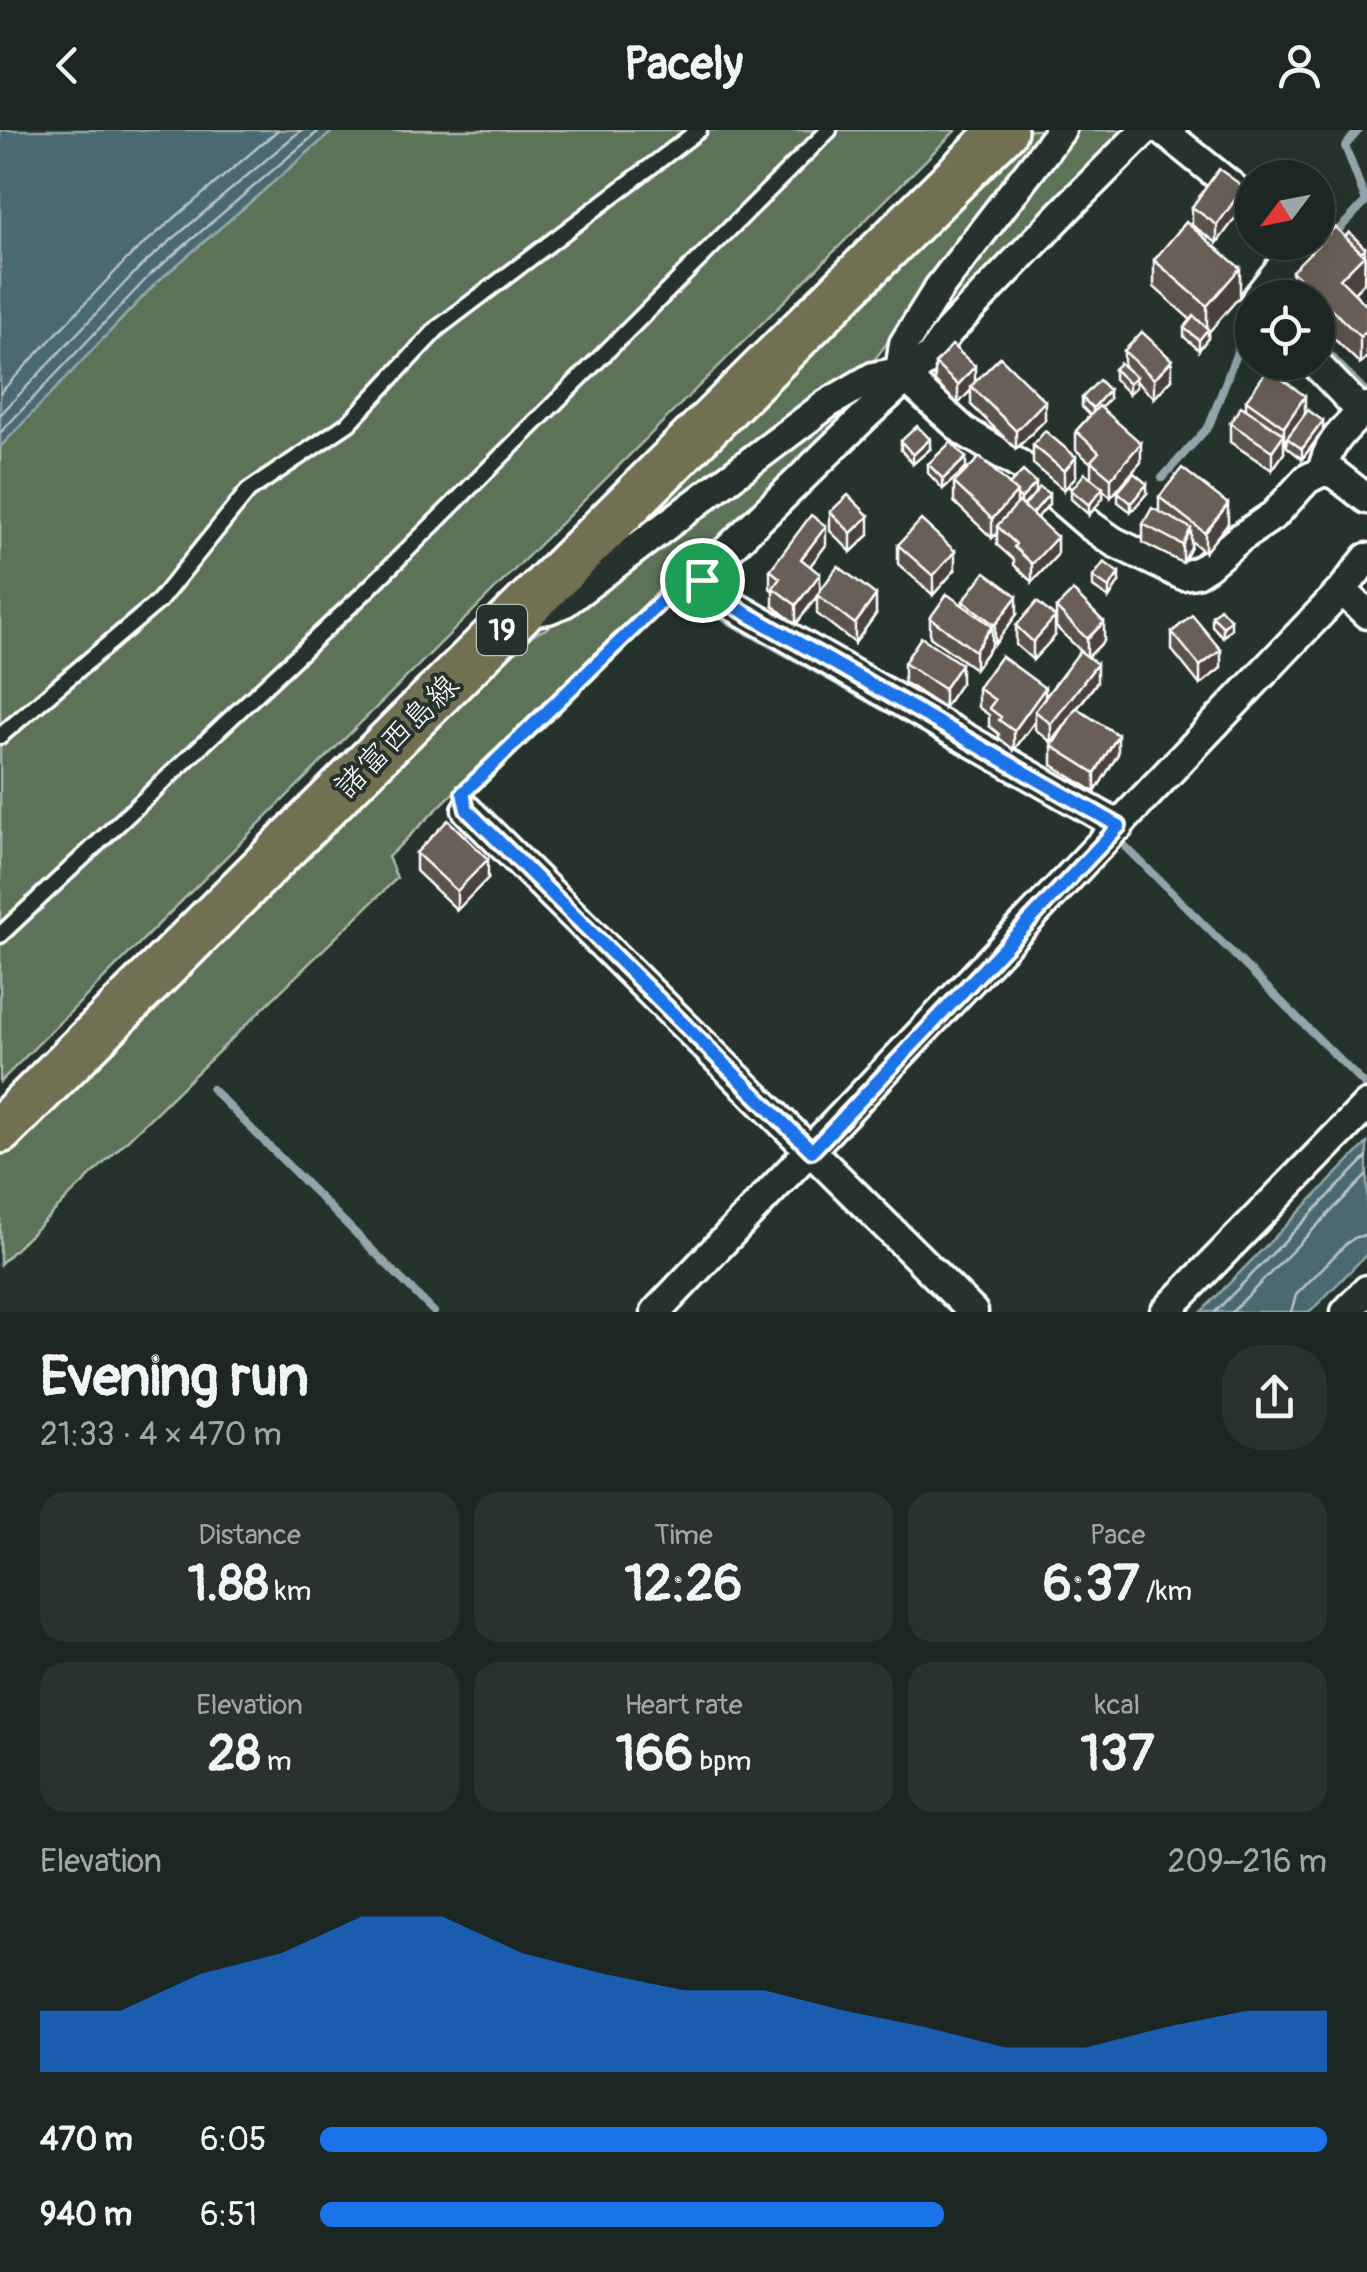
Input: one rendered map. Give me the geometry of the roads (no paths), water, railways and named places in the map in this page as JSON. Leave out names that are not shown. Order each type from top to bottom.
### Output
[{"type":"main road","name":"諸富西島線","points":[[0,1130],[1004,130]]},
{"type":"street","points":[[1061,130],[940,288],[904,344],[901,364],[906,378],[964,431],[1020,464],[1102,534],[1183,575],[1208,566],[1274,516],[1307,479],[1322,471],[1335,474],[1367,499]]},
{"type":"street","points":[[1119,826],[711,593],[702,580],[713,564],[866,414],[932,355],[948,332],[1145,130]]},
{"type":"street","points":[[1162,130],[1235,188]]},
{"type":"street","points":[[1271,280],[1287,260]]},
{"type":"street","points":[[519,614],[548,610],[565,602],[827,404],[873,378],[889,374],[906,378]]},
{"type":"street","points":[[1322,471],[1332,442],[1364,409],[1333,380]]},
{"type":"street","points":[[656,1312],[1342,590],[1367,558]]},
{"type":"street","points":[[1342,590],[1367,614]]},
{"type":"street","points":[[467,810],[974,1312]]},
{"type":"street","points":[[1165,1312],[1367,1105]]},
{"type":"street","points":[[1346,1312],[1367,1290]]},
{"type":"lane","points":[[0,736],[159,601],[248,491],[349,424],[438,328],[699,130]]},
{"type":"lane","points":[[0,935],[364,592],[830,130]]},
{"type":"water","points":[[0,130],[334,130],[157,282],[0,447]]},
{"type":"water","points":[[1367,1143],[1367,1254],[1310,1312],[1201,1312]]},
{"type":"waterway","points":[[1335,234],[1366,201],[1345,146],[1359,130]]},
{"type":"waterway","points":[[1291,280],[1298,272]]},
{"type":"waterway","points":[[1162,478],[1209,426],[1235,357]]},
{"type":"waterway","points":[[1335,360],[1365,391]]},
{"type":"waterway","points":[[685,596],[886,709]]},
{"type":"waterway","points":[[1121,842],[1365,1085]]},
{"type":"waterway","points":[[212,1089],[434,1312]]}]
